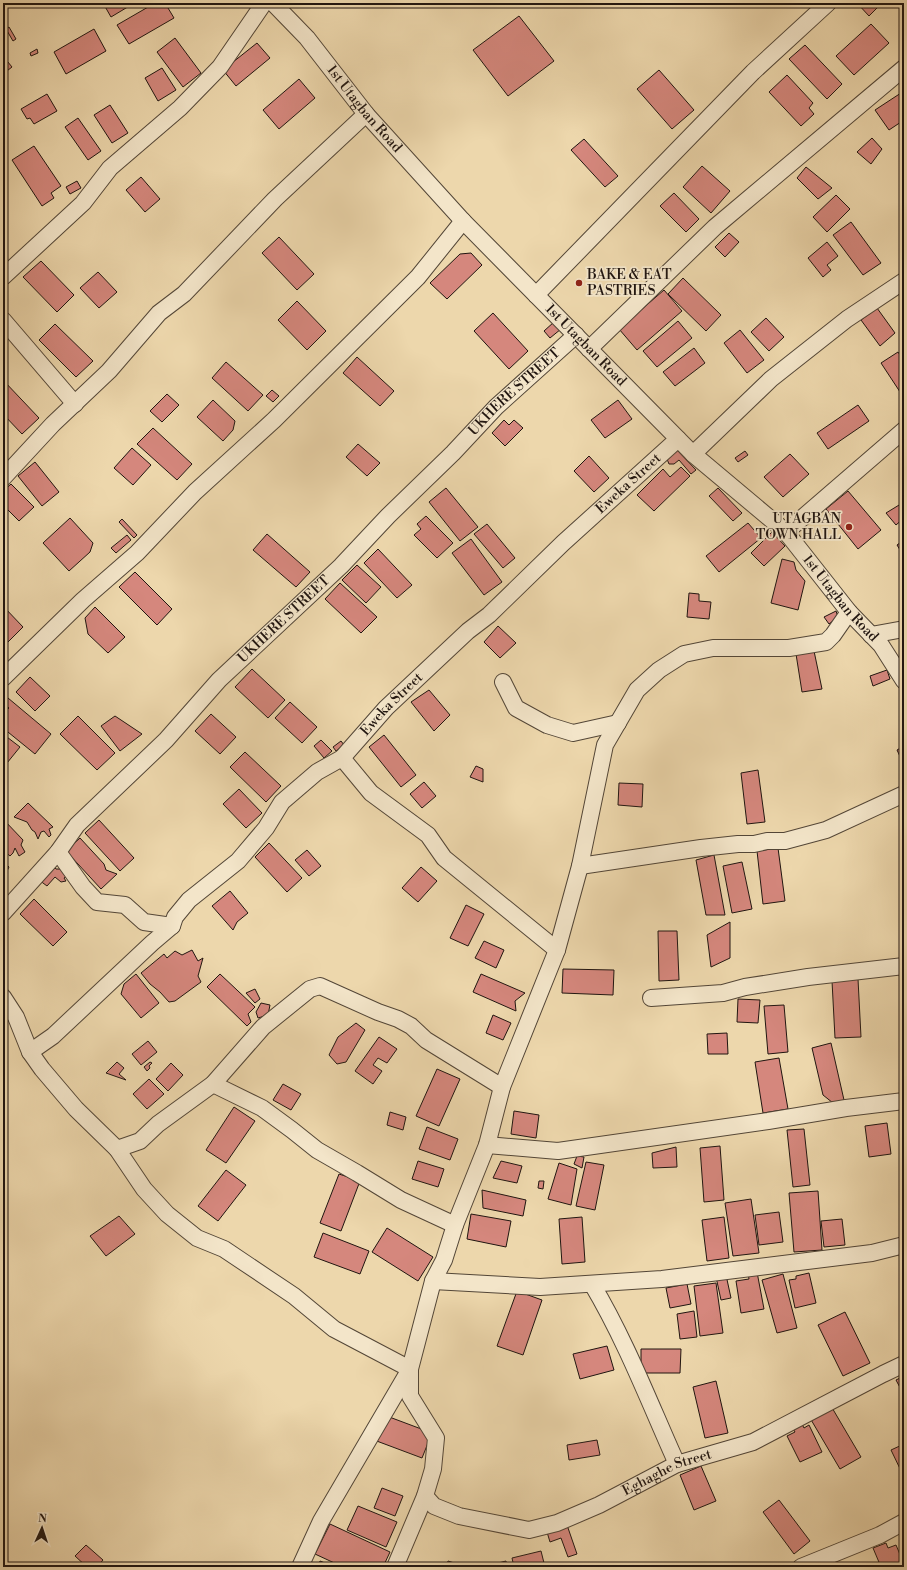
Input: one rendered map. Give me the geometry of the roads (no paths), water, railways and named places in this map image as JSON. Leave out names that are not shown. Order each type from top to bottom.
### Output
[{"type":"street","points":[[3,277],[83,203],[110,168],[180,108],[220,67],[264,3]]},
{"type":"street","name":"1st Utagban Road","points":[[272,3],[307,38],[366,114],[463,221],[693,454],[786,532],[849,612],[881,645],[904,681]]},
{"type":"street","points":[[536,295],[753,72],[828,3]]},
{"type":"street","points":[[589,349],[715,227],[904,68]]},
{"type":"street","points":[[3,478],[53,424],[109,371],[159,313],[184,294],[275,199],[366,114]]},
{"type":"street","points":[[3,678],[83,600],[137,553],[195,492],[285,409],[418,277],[463,221]]},
{"type":"street","points":[[693,454],[772,380],[847,319],[904,281]]},
{"type":"street","points":[[3,320],[75,404]]},
{"type":"street","name":"UKHERE STREET","points":[[3,913],[58,852],[77,824],[166,740],[219,680],[341,566],[388,516],[453,453],[496,407],[576,335]]},
{"type":"street","points":[[786,532],[904,430]]},
{"type":"street","name":"Eweka Street","points":[[30,1052],[53,1036],[172,926],[175,917],[189,900],[238,861],[266,828],[282,802],[317,772],[342,758],[386,708],[468,631],[494,610],[563,543],[678,439]]},
{"type":"street","points":[[395,1567],[425,1496],[433,1469],[436,1438],[410,1396],[410,1368],[433,1281],[444,1260],[455,1225],[487,1145],[502,1087],[557,950],[580,866],[605,745],[637,690],[659,670],[684,654],[713,648],[789,648],[826,642],[833,635],[849,612]]},
{"type":"street","points":[[871,635],[904,629]]},
{"type":"street","points":[[503,682],[516,708],[547,725],[573,733],[618,723]]},
{"type":"street","points":[[342,758],[371,793],[428,835],[444,858],[557,950]]},
{"type":"street","points":[[580,866],[708,847],[754,844],[767,841],[785,841],[826,830],[904,794]]},
{"type":"street","points":[[58,852],[83,887],[97,902],[125,905],[144,922],[172,926]]},
{"type":"street","points":[[651,998],[723,993],[745,987],[808,977],[904,966]]},
{"type":"street","points":[[117,1149],[140,1141],[158,1124],[213,1084],[264,1027],[310,989],[320,986],[411,1026],[426,1040],[502,1087]]},
{"type":"street","points":[[3,997],[16,1017],[30,1052],[42,1069],[76,1109],[117,1149],[144,1189],[167,1214],[197,1238],[224,1250],[294,1296],[334,1329],[410,1368]]},
{"type":"street","points":[[213,1084],[262,1108],[316,1150],[401,1200],[455,1225]]},
{"type":"street","points":[[487,1145],[558,1150],[760,1123],[846,1108],[904,1101]]},
{"type":"street","points":[[433,1281],[540,1287],[662,1279],[872,1253],[904,1245]]},
{"type":"street","points":[[592,1284],[628,1354],[677,1464]]},
{"type":"street","name":"Eghaghe Street","points":[[425,1496],[434,1506],[459,1516],[529,1530],[557,1523],[599,1506],[677,1464],[753,1442],[904,1364]]},
{"type":"street","points":[[300,1567],[321,1521],[410,1368]]},
{"type":"street","points":[[801,1567],[880,1535],[904,1522]]},
{"type":"place","name":"BAKE & EAT PASTRIES","points":[[579,283]]},
{"type":"place","name":"UTAGBAN TOWN HALL","points":[[849,527]]}]
